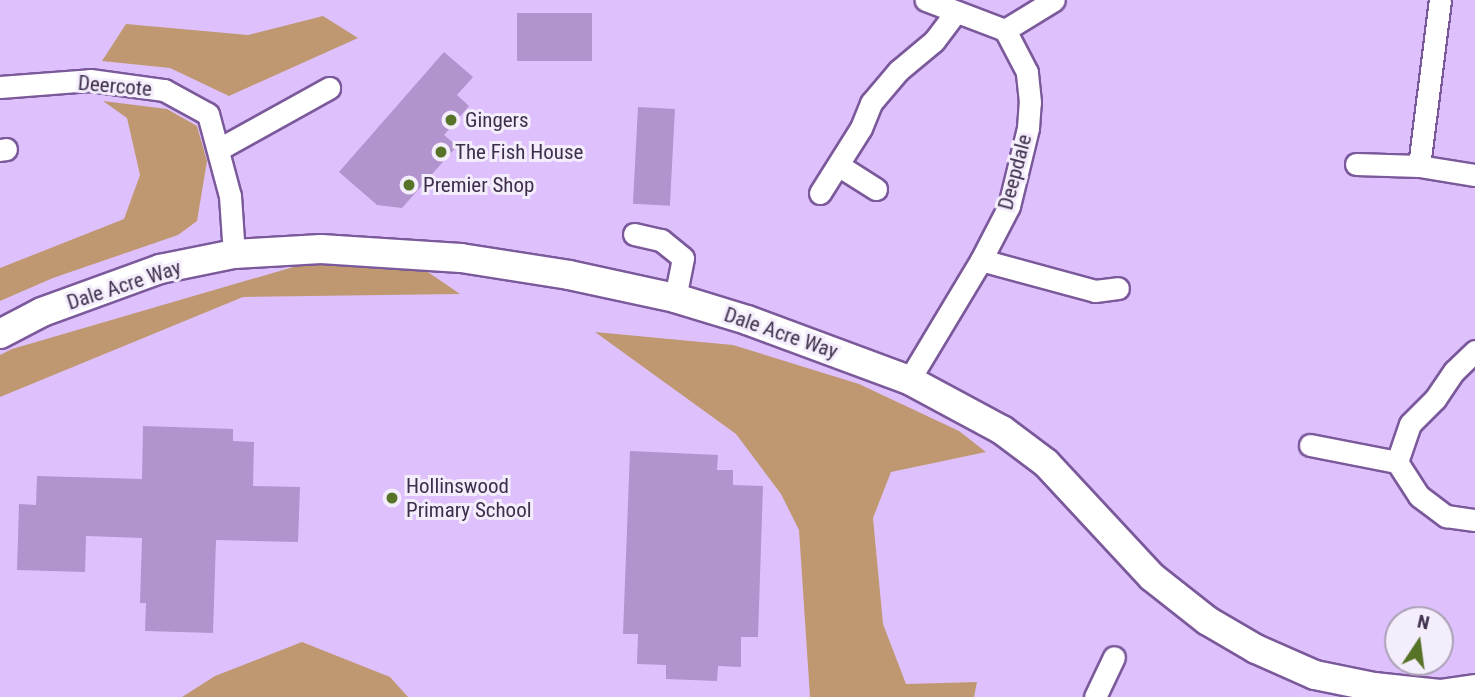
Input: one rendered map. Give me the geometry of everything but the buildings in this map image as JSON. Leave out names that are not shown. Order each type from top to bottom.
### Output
[{"type":"street","points":[[926,0],[1005,30],[1054,0]]},
{"type":"street","points":[[1419,166],[1440,0]]},
{"type":"street","points":[[820,193],[861,128],[871,103],[885,85],[934,41],[956,12]]},
{"type":"street","name":"Deepdale","points":[[909,380],[981,260],[1009,206],[1028,128],[1027,72],[1005,30]]},
{"type":"street","name":"Deercote","points":[[0,87],[90,80],[164,90],[208,114],[230,196],[234,254]]},
{"type":"street","points":[[219,149],[329,88]]},
{"type":"street","points":[[838,164],[876,189]]},
{"type":"street","points":[[1356,164],[1419,166],[1475,175]]},
{"type":"street","points":[[634,234],[661,240],[682,258],[676,298]]},
{"type":"street","name":"Dale Acre Way","points":[[0,334],[42,312],[160,269],[234,254],[321,249],[461,258],[569,275],[676,298],[747,320],[909,380],[1002,430],[1046,463],[1152,577],[1208,621],[1256,649],[1315,675],[1374,687],[1440,695],[1475,689]]},
{"type":"street","points":[[981,260],[1095,291],[1118,288]]},
{"type":"street","points":[[1396,462],[1410,424],[1435,399],[1454,371],[1475,351]]},
{"type":"street","points":[[1310,445],[1396,462],[1419,496],[1446,516],[1475,520]]},
{"type":"street","points":[[1095,697],[1114,657]]},
{"type":"shaded area","points":[[323,16],[358,38],[229,96],[170,68],[102,61],[126,24],[248,35]]},
{"type":"shaded area","points":[[103,101],[167,109],[197,126],[207,161],[197,221],[178,235],[53,278],[0,301],[0,268],[124,219],[140,175],[127,118]]},
{"type":"shaded area","points":[[307,263],[422,268],[460,294],[243,297],[0,397],[0,355],[12,349]]},
{"type":"shaded area","points":[[595,332],[733,345],[859,384],[959,431],[986,452],[891,472],[873,518],[883,624],[906,684],[977,682],[974,697],[810,697],[799,530],[781,494],[736,434]]},
{"type":"shaded area","points":[[302,642],[390,677],[408,697],[182,697],[215,676]]},
{"type":"place","name":"Gingers","points":[[451,120]]},
{"type":"place","name":"The Fish House","points":[[441,152]]},
{"type":"place","name":"Premier Shop","points":[[409,185]]},
{"type":"place","name":"Hollinswood Primary School","points":[[392,498]]}]
